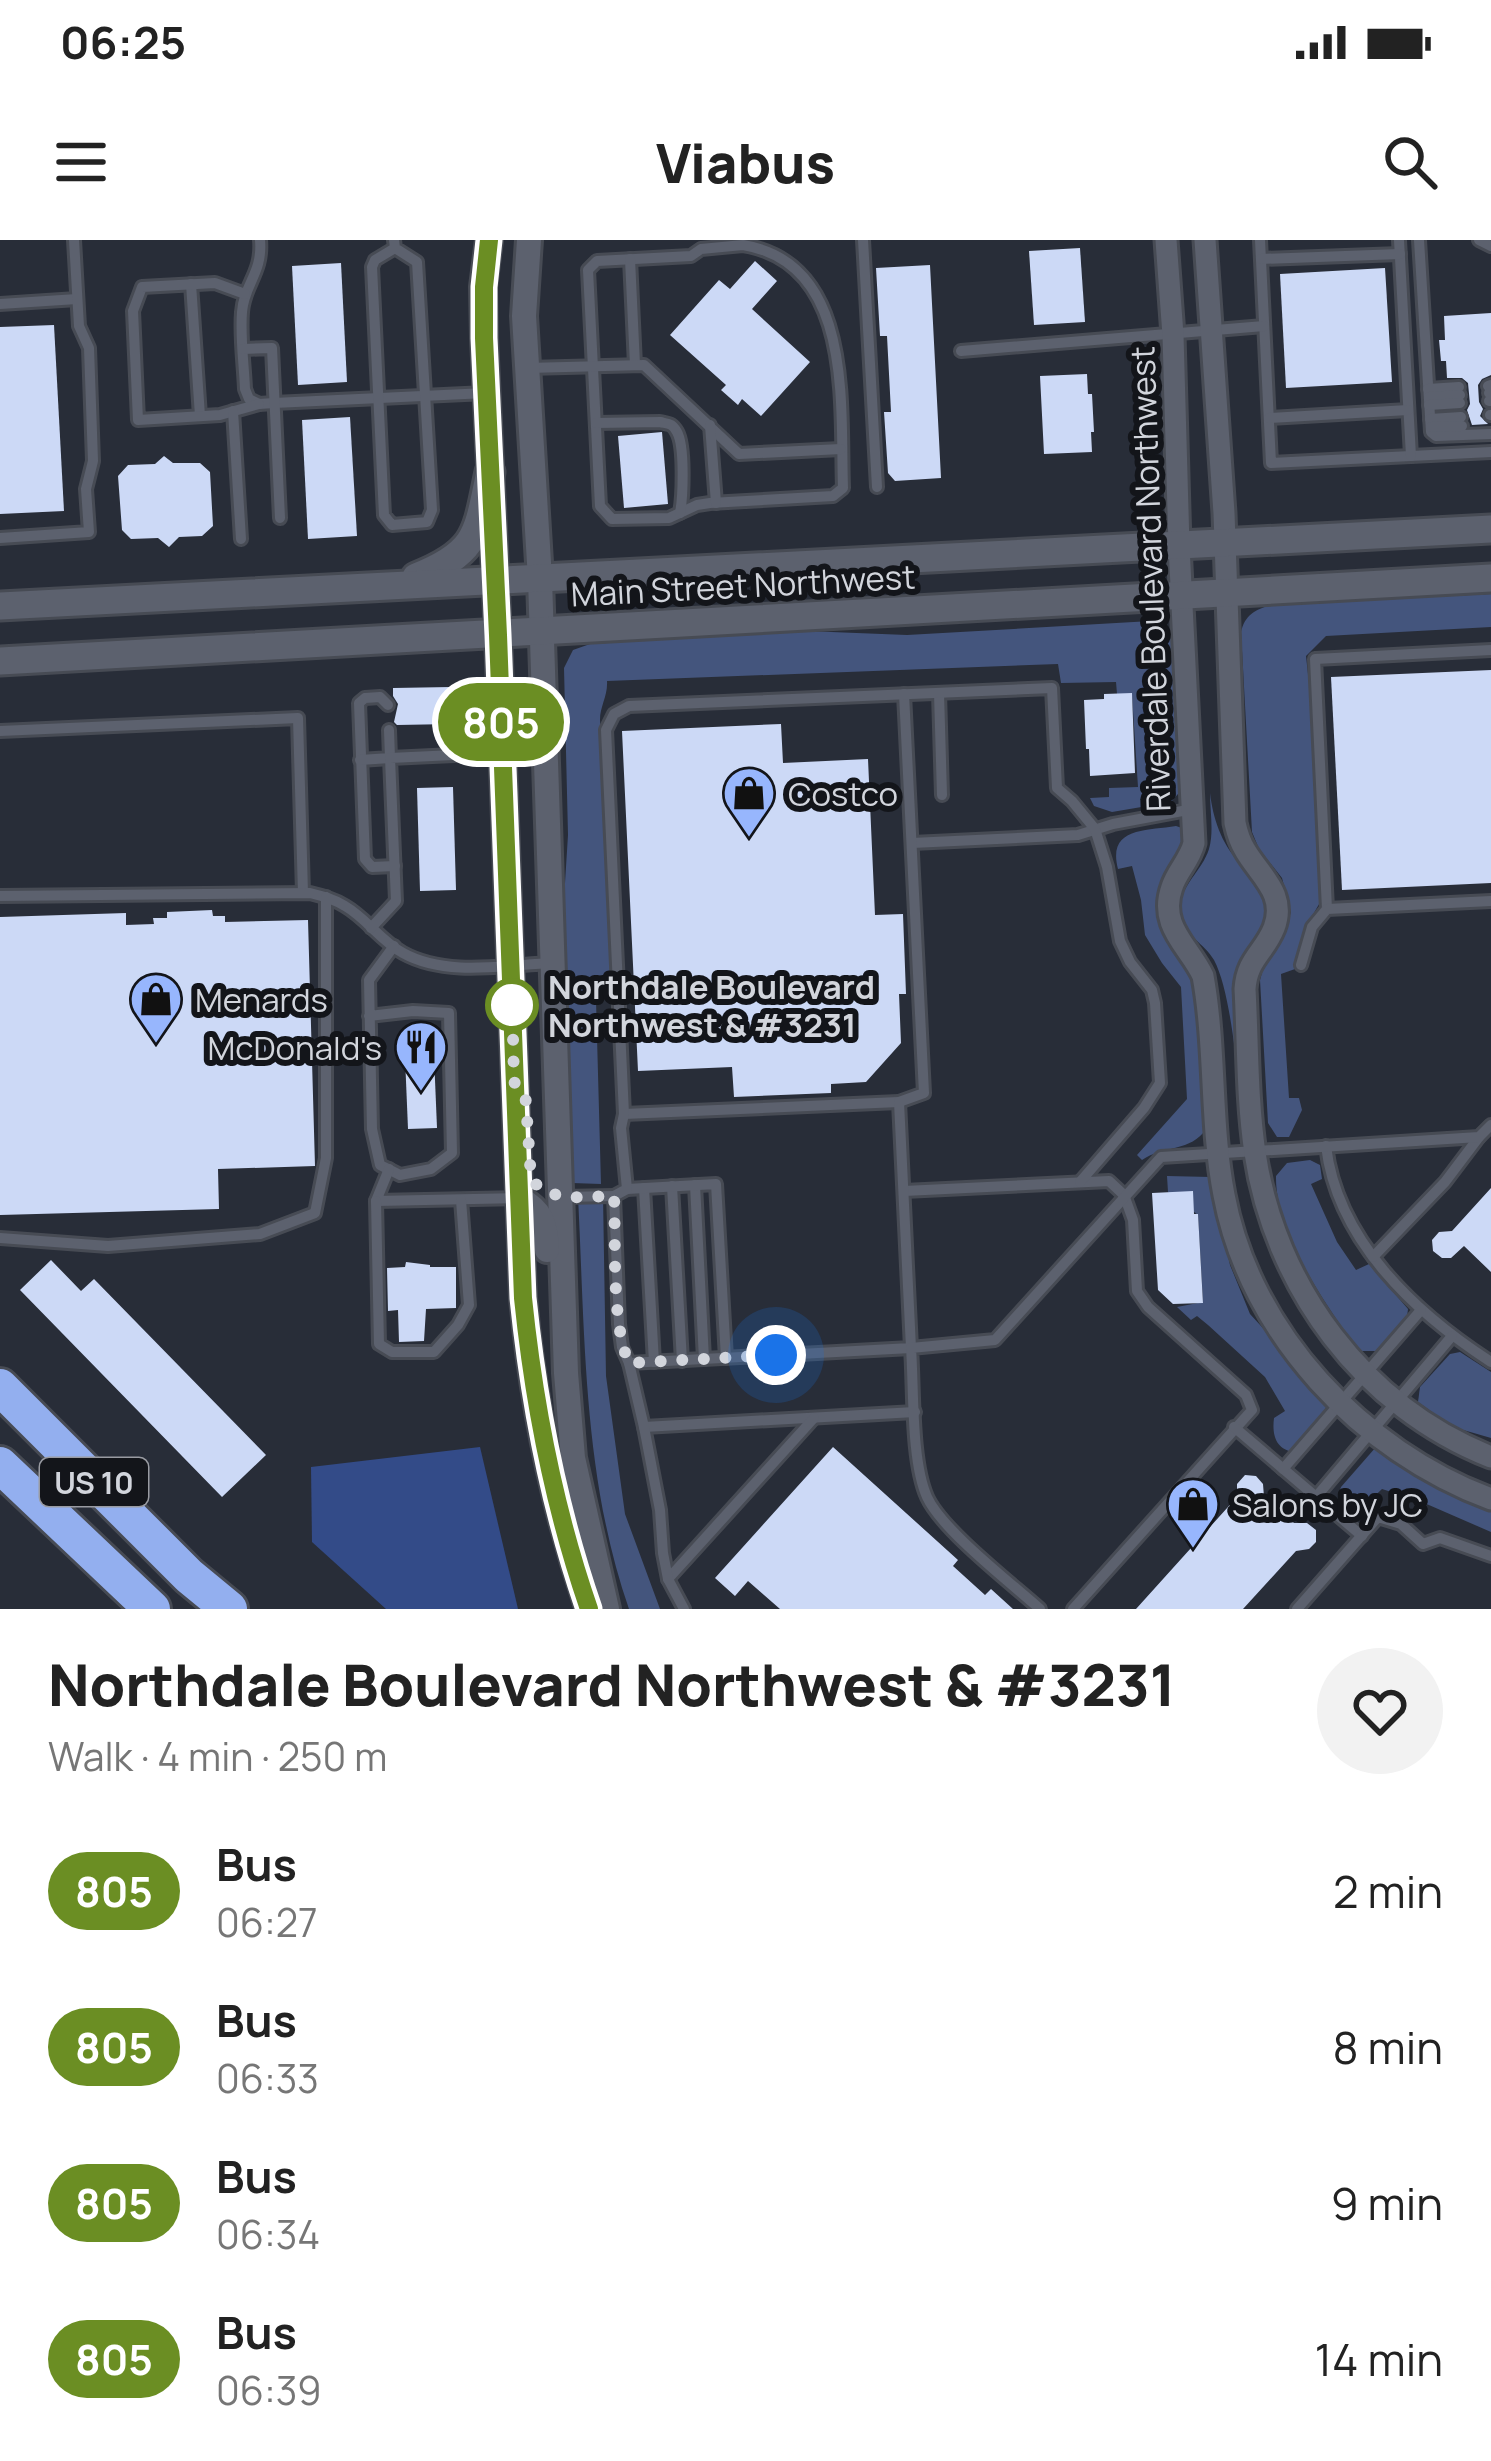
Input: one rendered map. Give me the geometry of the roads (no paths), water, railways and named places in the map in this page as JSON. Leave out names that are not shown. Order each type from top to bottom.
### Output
[{"type":"highway","points":[[0,1357],[189,1576]]},
{"type":"highway","name":"US 10","points":[[0,1387],[189,1576],[229,1609]]},
{"type":"highway","name":"US 10","points":[[0,1465],[152,1609]]},
{"type":"main road","points":[[394,586],[448,564],[477,533],[490,472]]},
{"type":"main road","name":"Main Street Northwest","points":[[0,606],[1491,529]]},
{"type":"main road","name":"Main Street Northwest","points":[[0,661],[1491,578]]},
{"type":"street","points":[[489,240],[484,287],[486,393],[523,1298],[537,1408],[559,1515],[589,1609]]},
{"type":"street","points":[[529,240],[524,316],[540,579],[563,1289],[573,1457],[607,1609]]},
{"type":"street","name":"Riverdale Boulevard Northwest","points":[[1166,240],[1194,843],[1172,888],[1168,909],[1172,929],[1203,976],[1224,1199],[1257,1290],[1312,1374],[1403,1456],[1491,1499]]},
{"type":"street","points":[[1205,240],[1224,513],[1234,823],[1245,851],[1271,884],[1278,904],[1275,925],[1246,971],[1254,1151],[1273,1229],[1292,1274],[1339,1348],[1426,1424],[1491,1457]]},
{"type":"street","points":[[514,1082],[525,1094],[531,1178],[541,1189],[560,1197]]},
{"type":"street","points":[[518,1198],[543,1218],[550,1275],[563,1289]]},
{"type":"lane","points":[[0,538],[88,532],[86,489],[93,461],[89,348],[79,326],[74,240]]},
{"type":"lane","points":[[259,404],[249,399],[245,389],[242,313],[262,255],[260,240]]},
{"type":"lane","points":[[863,240],[877,487]]},
{"type":"lane","points":[[1260,240],[1271,464],[1491,452]]},
{"type":"lane","points":[[1419,240],[1436,436],[1491,434]]},
{"type":"lane","points":[[1479,240],[1491,246]]},
{"type":"lane","points":[[394,244],[417,262],[432,510],[428,522],[392,525],[384,515],[372,267],[394,244]]},
{"type":"lane","points":[[743,245],[765,248],[811,285],[838,354],[843,488],[833,496],[716,502],[669,518],[612,519],[600,506],[588,271],[597,261],[630,259],[691,256],[701,249],[743,245]]},
{"type":"lane","points":[[1261,259],[1400,247],[1411,456]]},
{"type":"lane","points":[[630,259],[635,365]]},
{"type":"lane","points":[[245,294],[214,283],[142,286],[133,311],[137,420],[220,415],[259,404],[486,393]]},
{"type":"lane","points":[[191,284],[200,416]]},
{"type":"lane","points":[[0,304],[77,299]]},
{"type":"lane","points":[[961,350],[1264,326]]},
{"type":"lane","points":[[243,349],[272,348],[280,518]]},
{"type":"lane","points":[[527,368],[644,365],[739,454],[842,449]]},
{"type":"lane","points":[[1430,408],[1460,406],[1430,408]]},
{"type":"lane","points":[[1269,418],[1408,410]]},
{"type":"lane","points":[[233,411],[241,538]]},
{"type":"lane","points":[[596,423],[660,422],[677,430],[680,513]]},
{"type":"lane","points":[[710,425],[716,502]]},
{"type":"lane","points":[[1301,965],[1312,927],[1327,909],[1315,659],[1491,650]]},
{"type":"lane","points":[[627,1189],[606,730],[614,714],[629,706],[1052,688],[1057,788],[1095,829],[1120,941],[1155,1003],[1160,1083],[1080,1181]]},
{"type":"lane","points":[[939,693],[942,795]]},
{"type":"lane","points":[[625,1114],[899,1102],[924,1093],[904,694]]},
{"type":"lane","points":[[388,705],[380,697],[359,703],[360,760],[365,860],[372,867],[395,866]]},
{"type":"lane","points":[[0,731],[298,718],[303,893]]},
{"type":"lane","points":[[371,928],[396,902],[389,730]]},
{"type":"lane","points":[[360,760],[454,755]]},
{"type":"lane","points":[[912,843],[1078,835],[1193,809]]},
{"type":"lane","points":[[0,896],[303,893],[349,908],[394,946],[424,962],[446,966],[552,962]]},
{"type":"lane","points":[[0,1238],[130,1245],[260,1234],[315,1213],[326,1158],[326,897]]},
{"type":"lane","points":[[1327,909],[1491,901]]},
{"type":"lane","points":[[369,1016],[449,1013],[452,1153],[431,1169],[400,1175],[380,1165],[372,1129],[369,1016],[369,980],[394,946]]},
{"type":"lane","points":[[899,1102],[919,1467],[928,1499],[950,1528],[1040,1609]]},
{"type":"lane","points":[[1373,1257],[1445,1182],[1491,1125]]},
{"type":"lane","points":[[629,1363],[994,1340],[1161,1156],[1479,1137]]},
{"type":"lane","points":[[1325,1146],[1334,1189],[1373,1257],[1421,1310],[1491,1362]]},
{"type":"lane","points":[[389,1169],[376,1201],[374,1236],[380,1344],[392,1352],[434,1352],[470,1305],[461,1200]]},
{"type":"lane","points":[[904,1191],[1109,1180],[1124,1195],[1133,1220],[1137,1292],[1246,1395],[1252,1410],[1073,1609]]},
{"type":"lane","points":[[560,1197],[716,1184],[726,1358]]},
{"type":"lane","points":[[695,1185],[704,1359]]},
{"type":"lane","points":[[672,1186],[682,1360]]},
{"type":"lane","points":[[644,1188],[654,1362]]},
{"type":"lane","points":[[614,1196],[622,1348],[644,1427],[668,1579],[685,1609]]},
{"type":"lane","points":[[376,1201],[518,1198]]},
{"type":"lane","points":[[1283,1468],[1421,1310]]},
{"type":"lane","points":[[1316,1497],[1452,1336]]},
{"type":"lane","points":[[644,1427],[915,1412]]},
{"type":"lane","points":[[668,1579],[814,1418]]},
{"type":"lane","points":[[1234,1427],[1361,1536]]},
{"type":"lane","points":[[1297,1609],[1378,1517],[1401,1524],[1423,1544],[1440,1538],[1491,1556]]},
{"type":"place","name":"Costco","points":[[749,839]]},
{"type":"place","name":"Northdale Boulevard Northwest & #3231","points":[[512,1005]]},
{"type":"place","name":"Menards","points":[[156,1045]]},
{"type":"place","name":"McDonald's","points":[[421,1093]]},
{"type":"place","name":"Salons by JC","points":[[1193,1550]]}]
